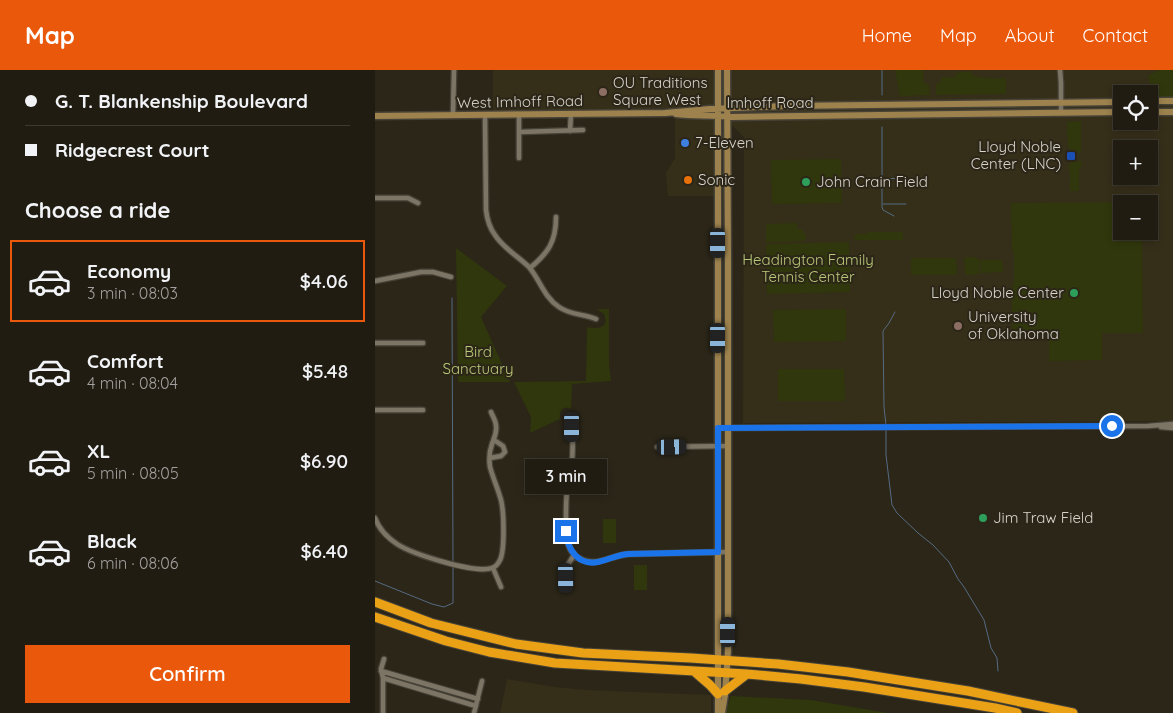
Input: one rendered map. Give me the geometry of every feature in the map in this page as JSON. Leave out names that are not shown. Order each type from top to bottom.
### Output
[{"type":"highway","points":[[375,602],[431,623],[516,644],[583,653],[778,664],[848,672],[968,691],[1073,713]]},
{"type":"highway","points":[[375,617],[446,641],[555,663],[801,679],[864,687],[1017,713]]},
{"type":"highway","points":[[695,672],[710,685],[722,692],[747,674]]},
{"type":"main road","points":[[718,70],[718,552],[722,713]]},
{"type":"main road","points":[[722,660],[728,650],[727,70]]},
{"type":"main road","points":[[1158,101],[1173,101]]},
{"type":"main road","name":"Imhoff Road","points":[[665,112],[687,115],[718,112],[727,108],[785,106],[1113,102]]},
{"type":"main road","name":"West Imhoff Road","points":[[375,116],[665,112]]},
{"type":"main road","name":"Imhoff Road","points":[[718,112],[727,116],[1113,112]]},
{"type":"main road","points":[[1158,112],[1173,112]]},
{"type":"main road","points":[[718,713],[722,692]]},
{"type":"street","points":[[453,70],[453,115]]},
{"type":"street","points":[[1060,70],[1061,113]]},
{"type":"street","points":[[519,114],[519,158]]},
{"type":"street","points":[[570,131],[571,114]]},
{"type":"street","points":[[485,115],[485,202],[489,225],[497,239],[530,268],[545,294],[552,302],[564,310],[596,319]]},
{"type":"street","points":[[519,132],[583,130]]},
{"type":"street","points":[[375,198],[408,198],[418,203]]},
{"type":"street","points":[[530,268],[543,257],[551,246],[555,233],[556,217]]},
{"type":"street","points":[[375,281],[421,272],[433,272],[451,277]]},
{"type":"street","points":[[375,343],[423,342]]},
{"type":"street","points":[[375,410],[423,410]]},
{"type":"street","points":[[375,521],[387,536],[409,550],[474,569],[493,568],[498,564],[502,556],[503,517],[490,458],[490,450],[497,428],[491,412]]},
{"type":"street","points":[[568,416],[572,427],[572,463],[567,492],[566,537],[574,555],[585,561],[593,562],[628,554],[728,552]]},
{"type":"street","points":[[718,428],[1150,426],[1173,424]]},
{"type":"street","points":[[1150,426],[1173,428]]},
{"type":"street","points":[[490,458],[501,456],[505,452],[503,446],[494,440]]},
{"type":"street","points":[[657,447],[728,446]]},
{"type":"street","points":[[566,588],[567,566],[574,555]]},
{"type":"street","points":[[493,568],[501,587]]},
{"type":"street","points":[[383,713],[383,678],[381,671],[384,659]]},
{"type":"street","points":[[381,671],[477,700]]},
{"type":"street","points":[[383,678],[476,706]]},
{"type":"street","points":[[475,713],[482,680]]},
{"type":"shaded area","name":"University of Oklahoma","points":[[493,70],[1173,70],[1173,421],[743,423],[744,137],[714,108],[493,111]]},
{"type":"shaded area","points":[[675,117],[714,117],[715,196],[668,196],[666,173],[675,158]]},
{"type":"shaded area","points":[[507,679],[587,690],[711,695],[711,713],[500,713]]},
{"type":"green space","points":[[895,70],[923,70],[924,82],[929,85],[930,95],[900,96]]},
{"type":"green space","points":[[1159,70],[1173,70],[1173,98],[1158,98],[1158,85],[1150,85],[1148,76]]},
{"type":"green space","points":[[971,71],[972,75],[980,77],[1006,78],[1006,94],[936,95],[936,84],[941,82],[941,77],[954,77],[956,73]]},
{"type":"green space","points":[[1081,121],[1081,153],[1070,153],[1070,148],[1068,148],[1067,122]]},
{"type":"green space","name":"John Crain Field","points":[[841,159],[842,203],[772,204],[771,160]]},
{"type":"green space","points":[[1070,161],[1081,161],[1079,191],[1070,191],[1070,171],[1067,166],[1070,166]]},
{"type":"green space","points":[[1113,202],[1113,240],[1142,240],[1143,333],[1102,333],[1102,360],[1049,361],[1049,333],[1012,333],[1014,253],[1012,250],[1011,203]]},
{"type":"green space","points":[[797,223],[797,229],[803,229],[806,235],[804,241],[766,242],[767,224]]},
{"type":"green space","points":[[868,232],[903,232],[903,240],[855,240],[854,236],[856,234],[866,234]]},
{"type":"green space","name":"Headington Family Tennis Center","points":[[849,242],[850,292],[767,294],[766,244]]},
{"type":"green space","name":"Bird Sanctuary","points":[[456,248],[507,286],[481,317],[510,382],[458,382]]},
{"type":"green space","points":[[966,257],[974,257],[980,260],[980,273],[965,275],[964,259]]},
{"type":"green space","points":[[912,258],[955,258],[957,274],[913,275],[911,274]]},
{"type":"green space","points":[[981,260],[1002,260],[1003,272],[981,273]]},
{"type":"green space","points":[[597,309],[609,309],[609,364],[611,381],[572,384],[571,409],[563,408],[560,413],[560,419],[530,433],[531,417],[514,382],[586,381],[587,327],[598,328],[602,327],[605,323],[604,314]]},
{"type":"green space","points":[[846,309],[846,341],[774,342],[773,310]]},
{"type":"green space","points":[[778,369],[844,369],[845,401],[778,401]]},
{"type":"green space","points":[[603,519],[616,519],[616,543],[603,543]]},
{"type":"green space","points":[[634,565],[647,565],[647,590],[634,590]]},
{"type":"green space","points":[[731,696],[811,700],[888,713],[725,713]]},
{"type":"waterway","points":[[882,70],[882,95]]},
{"type":"waterway","points":[[882,127],[882,207],[883,210],[894,216]]},
{"type":"waterway","points":[[882,179],[904,178]]},
{"type":"waterway","points":[[883,204],[906,204]]},
{"type":"waterway","points":[[452,298],[453,562]]},
{"type":"waterway","points":[[886,425],[883,331],[895,312]]},
{"type":"waterway","points":[[886,429],[886,455],[892,505],[897,513],[949,562],[984,620],[991,648],[997,658],[998,671]]},
{"type":"waterway","points":[[375,581],[444,607],[453,603],[453,566]]},
{"type":"place","name":"OU Traditions Square West","points":[[603,92]]},
{"type":"place","name":"7-Eleven","points":[[685,143]]},
{"type":"place","name":"Lloyd Noble Center (LNC)","points":[[1071,156]]},
{"type":"place","name":"Sonic","points":[[688,180]]},
{"type":"place","name":"John Crain Field","points":[[806,182]]},
{"type":"place","name":"Lloyd Noble Center","points":[[1074,293]]},
{"type":"place","name":"University of Oklahoma","points":[[958,326]]},
{"type":"place","name":"Jim Traw Field","points":[[983,518]]},
{"type":"route","points":[[566,531],[571,551],[577,557],[589,562],[597,562],[628,554],[718,552],[718,428],[1112,426]]}]
